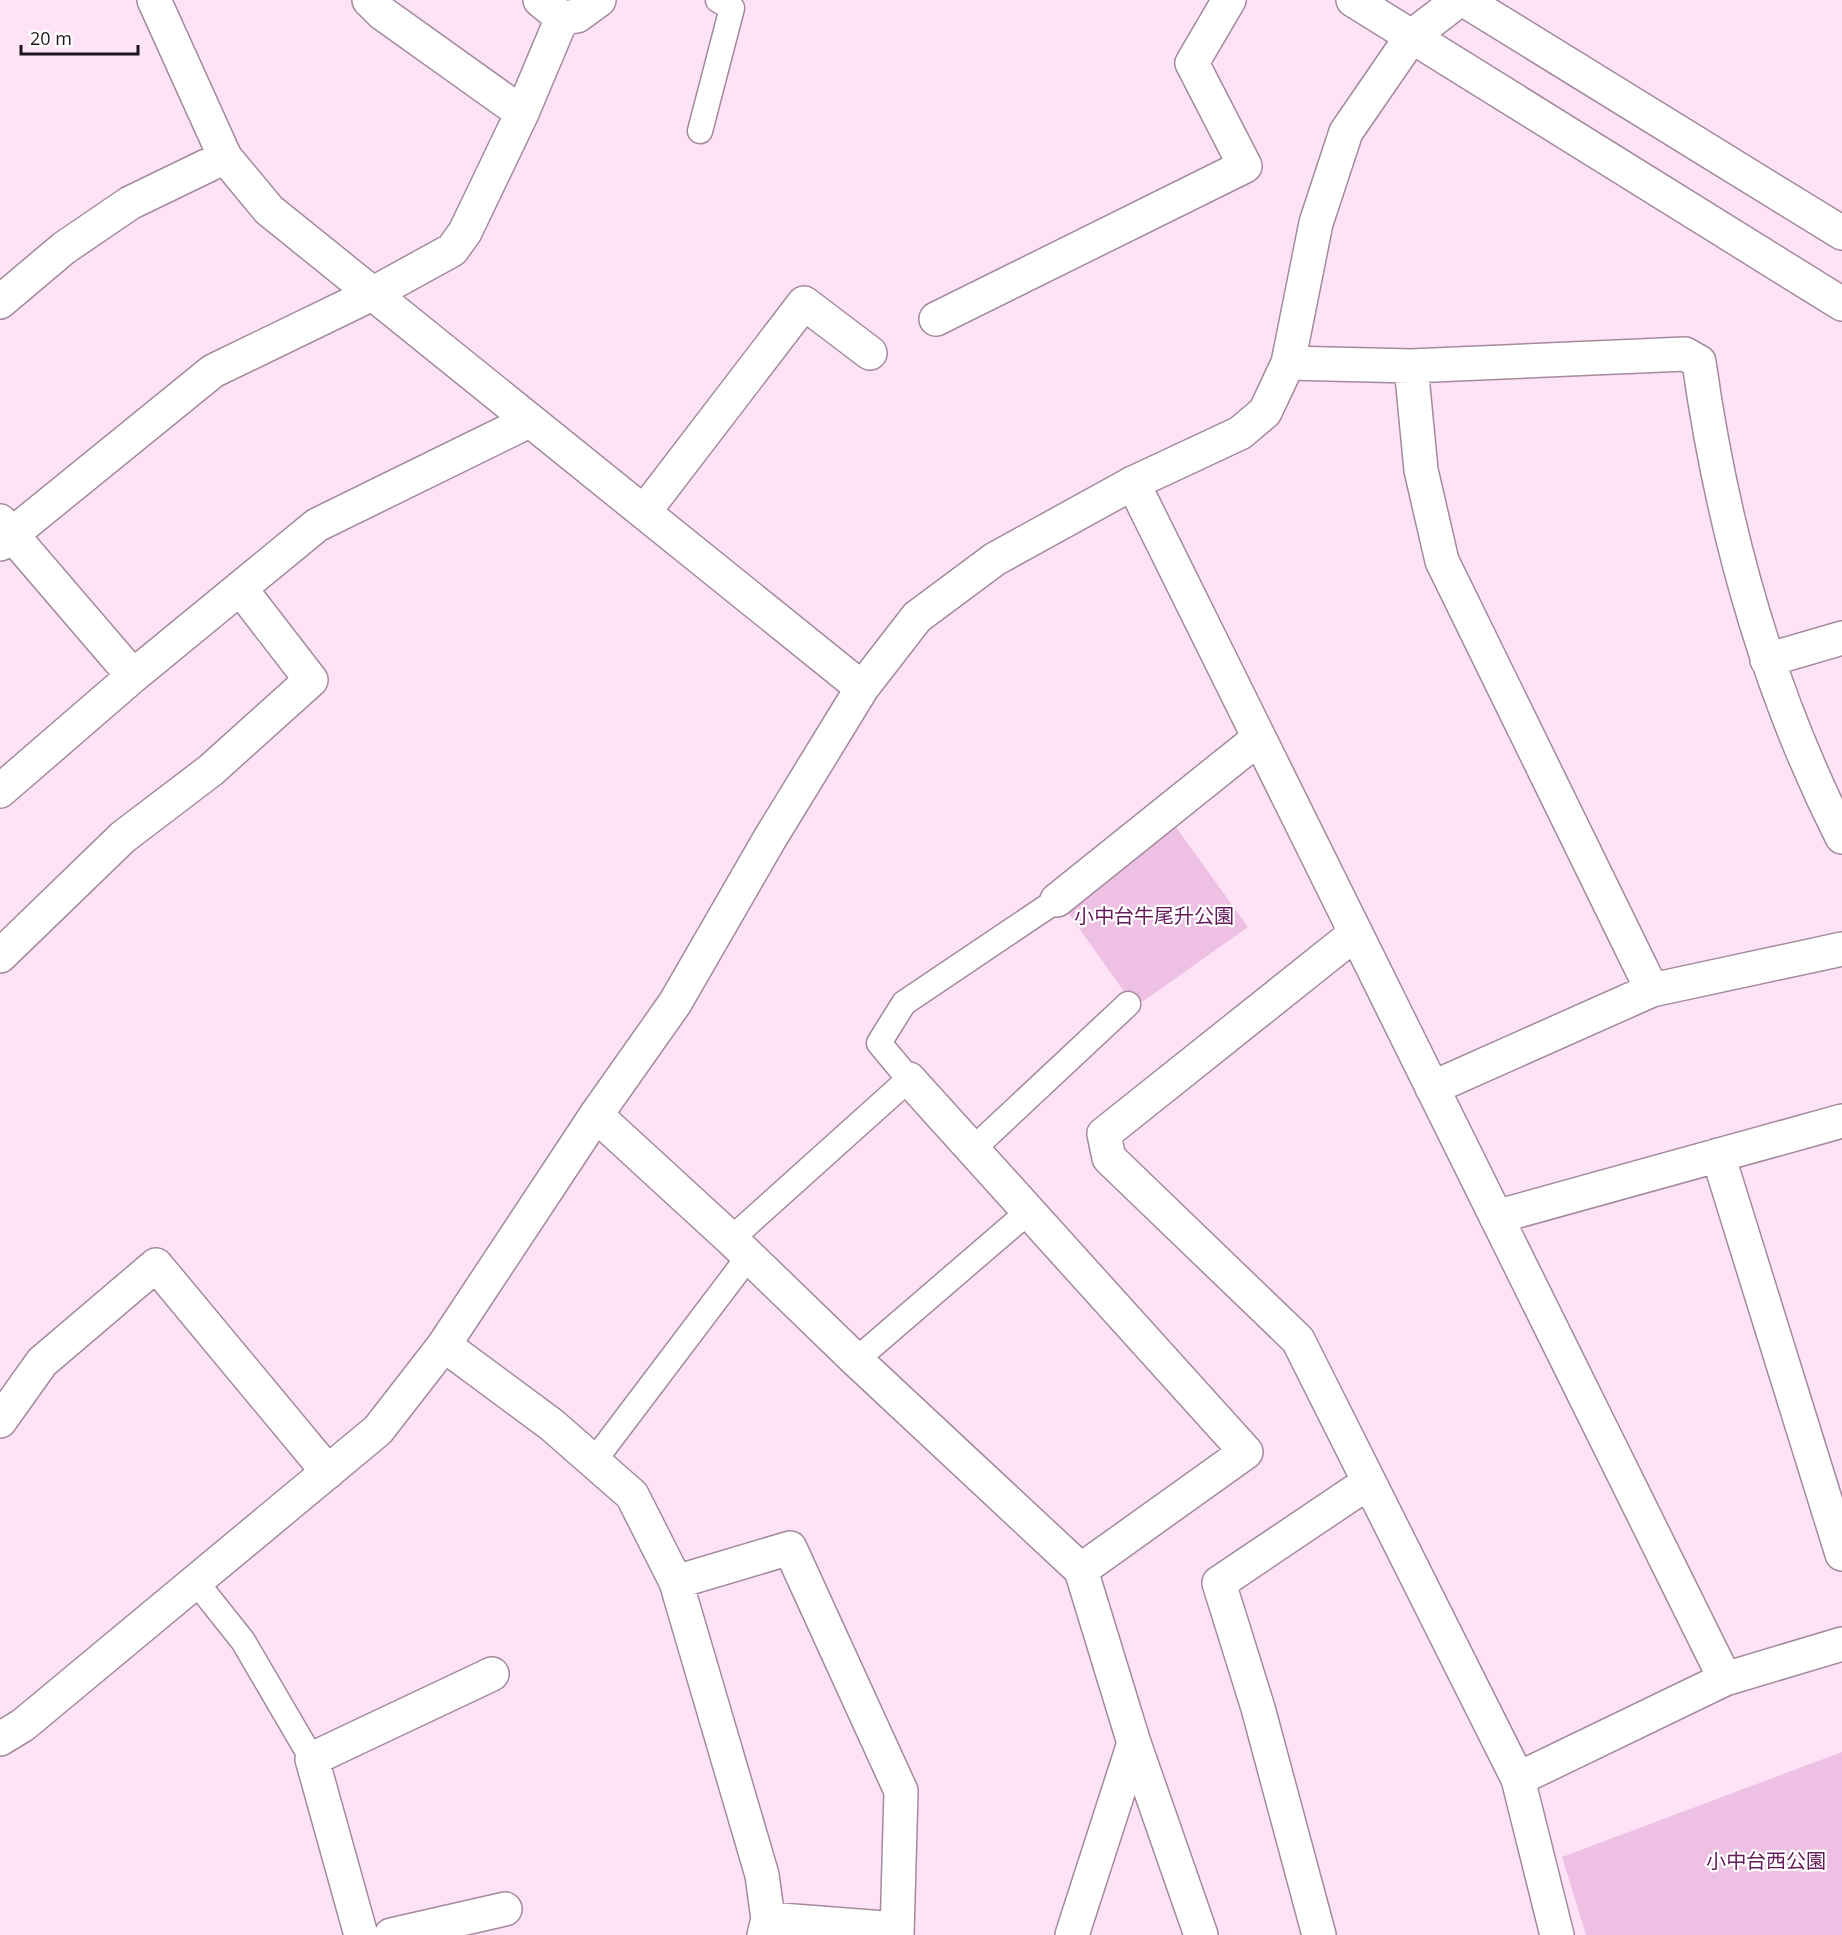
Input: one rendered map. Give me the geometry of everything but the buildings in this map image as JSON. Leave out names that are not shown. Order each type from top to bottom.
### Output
[{"type":"street","points":[[154,0],[225,157],[269,210],[862,688]]},
{"type":"street","points":[[369,0],[382,13],[522,113]]},
{"type":"street","points":[[133,676],[4,533],[213,371],[372,294],[452,250],[465,232],[522,113],[551,9],[577,16],[599,0]]},
{"type":"street","points":[[936,319],[1245,166],[1192,63],[1228,0]]},
{"type":"street","points":[[1353,0],[1842,304]]},
{"type":"street","points":[[0,1739],[23,1725],[378,1430],[444,1345],[596,1115],[675,1003],[769,840],[862,688],[917,616],[995,559],[1133,483],[1240,433],[1265,412],[1288,363],[1317,223],[1346,132],[1413,36],[1459,0]]},
{"type":"street","points":[[1464,0],[1842,233]]},
{"type":"street","points":[[0,302],[64,248],[130,203],[225,157]]},
{"type":"street","points":[[644,512],[804,303],[870,353]]},
{"type":"street","points":[[1288,363],[1411,366],[1685,354],[1699,362],[1708,430],[1767,660],[1818,789],[1842,837]]},
{"type":"street","points":[[1411,366],[1421,470],[1442,561],[1652,990]]},
{"type":"street","points":[[0,791],[133,676],[317,525],[529,421]]},
{"type":"street","points":[[1133,483],[1725,1679]]},
{"type":"street","points":[[0,956],[123,837],[211,770],[310,680],[240,588]]},
{"type":"street","points":[[1767,660],[1842,638]]},
{"type":"street","points":[[1057,900],[1259,738]]},
{"type":"street","points":[[1356,933],[1104,1134],[1109,1158],[1298,1340],[1518,1779],[1557,1935]]},
{"type":"street","points":[[1432,1088],[1652,990],[1842,949]]},
{"type":"street","points":[[909,1078],[1246,1452],[1081,1570]]},
{"type":"street","points":[[596,1115],[1081,1570],[1134,1743],[1201,1935]]},
{"type":"street","points":[[1496,1217],[1842,1121]]},
{"type":"street","points":[[1718,1155],[1842,1554]]},
{"type":"street","points":[[0,1421],[42,1362],[156,1265],[328,1472]]},
{"type":"street","points":[[444,1345],[552,1425],[632,1495],[676,1582],[762,1875],[766,1927],[897,1932],[901,1791],[790,1548],[676,1582]]},
{"type":"street","points":[[1319,1935],[1258,1708],[1219,1583],[1369,1482]]},
{"type":"street","points":[[1518,1779],[1725,1679],[1842,1644]]},
{"type":"street","points":[[361,1935],[312,1759],[492,1674]]},
{"type":"street","points":[[1072,1935],[1134,1743]]},
{"type":"street","points":[[391,1935],[505,1909]]},
{"type":"lane","points":[[700,131],[732,8],[718,0]]},
{"type":"lane","points":[[594,1461],[740,1248],[909,1078],[879,1043],[904,1004],[1057,900]]},
{"type":"lane","points":[[972,1150],[1128,1004]]},
{"type":"lane","points":[[856,1360],[1028,1212]]},
{"type":"lane","points":[[196,1582],[243,1641],[312,1759]]},
{"type":"green space","name":"小中台牛尾升公園","points":[[1173,823],[1248,927],[1135,1007],[1061,903]]},
{"type":"green space","name":"小中台西公園","points":[[1842,1752],[1842,1935],[1586,1935],[1562,1857]]}]
